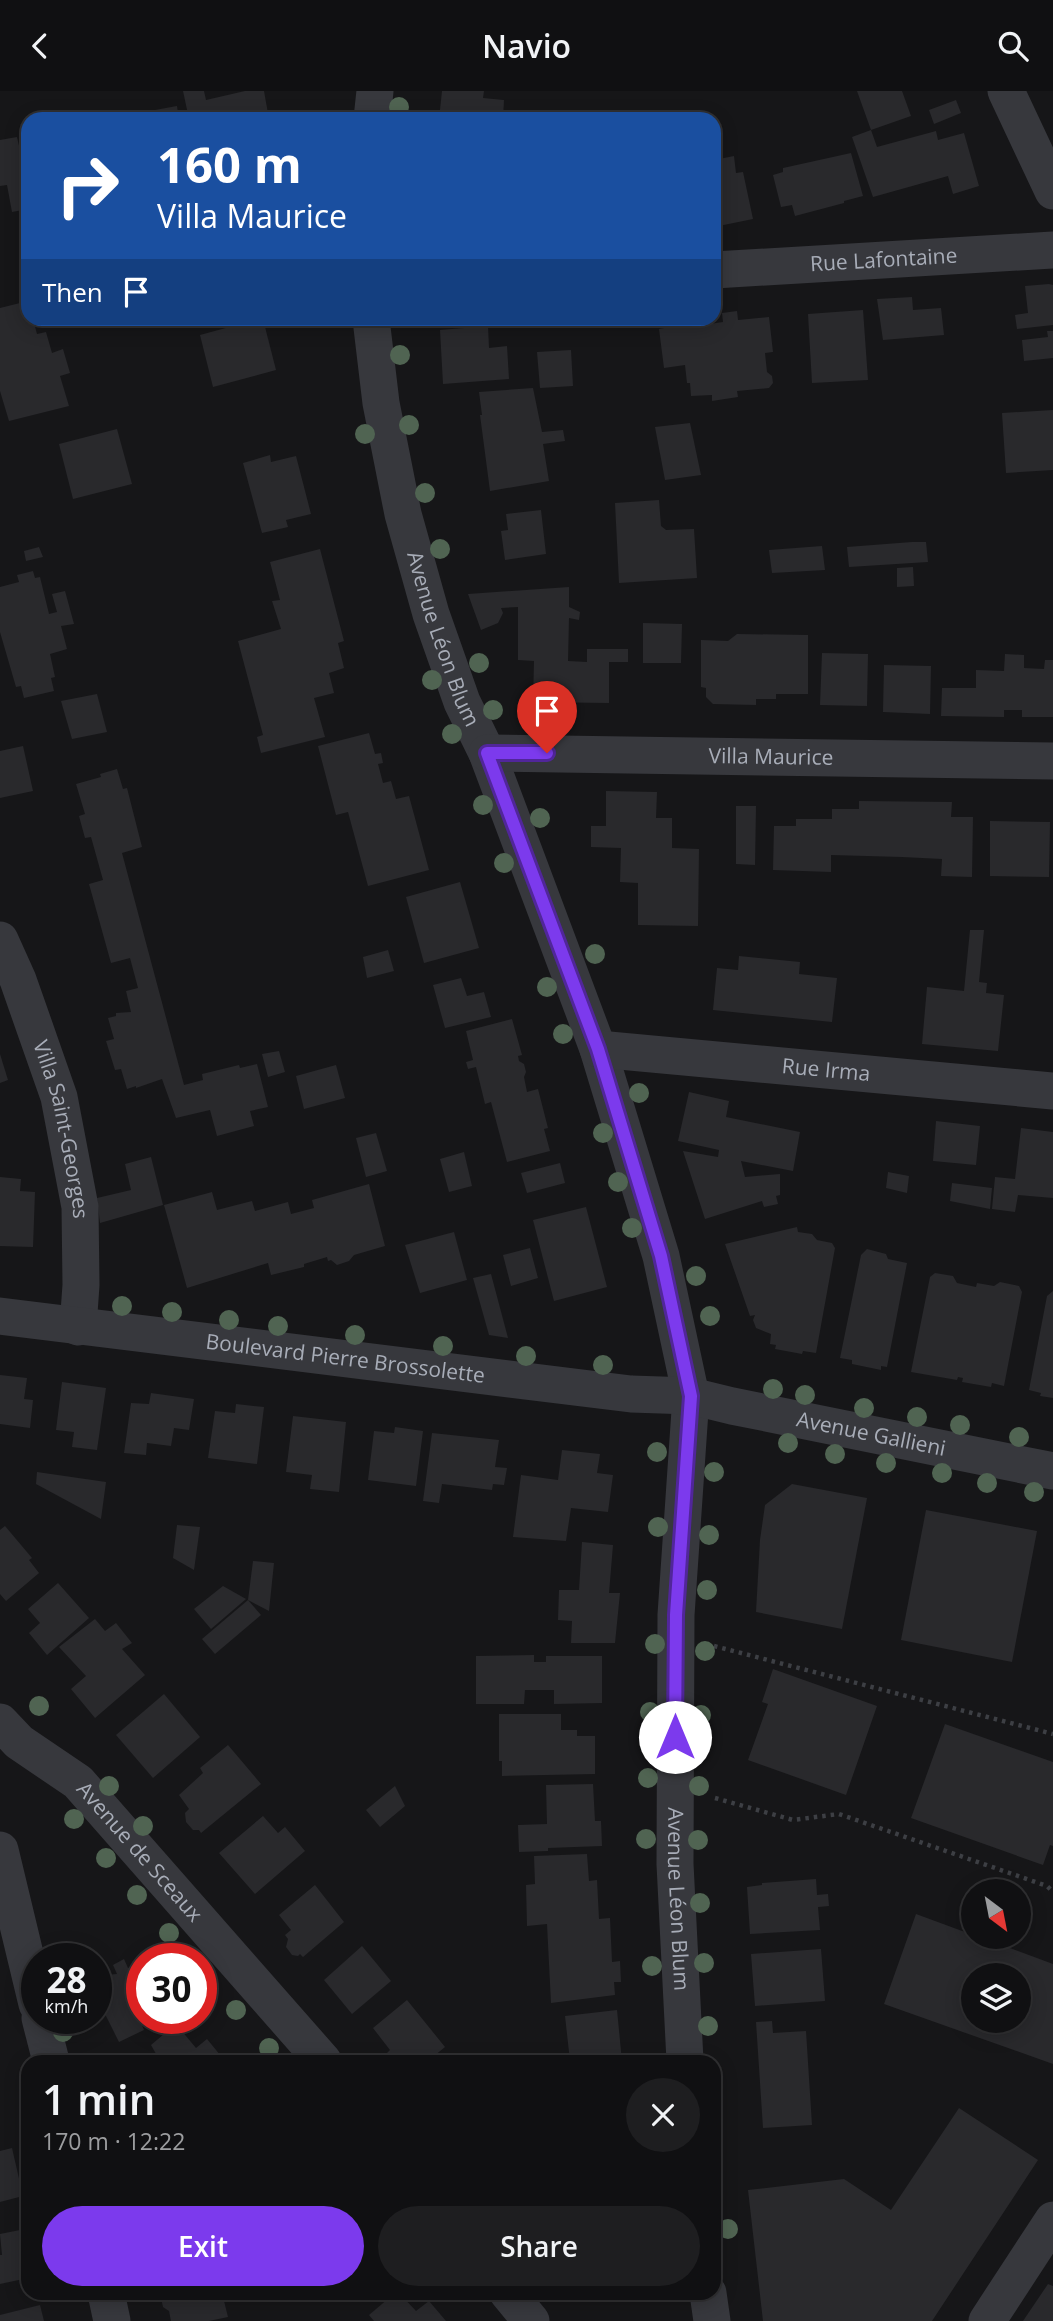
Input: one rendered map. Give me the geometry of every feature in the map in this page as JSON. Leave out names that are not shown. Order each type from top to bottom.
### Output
[{"type":"street","points":[[373,112],[375,91]]},
{"type":"street","points":[[1006,91],[1053,191]]},
{"type":"street","name":"Rue Lafontaine","points":[[721,270],[1053,250]]},
{"type":"street","name":"Avenue Léon Blum","points":[[372,326],[381,403],[403,514],[431,614],[462,702],[487,753],[598,1049],[661,1256],[691,1396],[676,1637],[675,1864],[685,2055]]},
{"type":"street","name":"Villa Maurice","points":[[487,753],[1053,761]]},
{"type":"street","name":"Villa Saint-Georges","points":[[0,940],[18,980],[59,1097],[79,1207],[81,1285],[78,1327]]},
{"type":"street","name":"Rue Irma","points":[[598,1049],[1053,1091]]},
{"type":"street","name":"Boulevard Pierre Brossolette","points":[[0,1316],[631,1394],[691,1396]]},
{"type":"street","name":"Avenue Gallieni","points":[[691,1396],[1053,1471]]},
{"type":"street","name":"Avenue de Sceaux","points":[[6,1739],[78,1782],[318,2055]]},
{"type":"street","points":[[0,1850],[22,1943]]},
{"type":"street","points":[[44,2034],[49,2055]]},
{"type":"street","points":[[987,2321],[1053,2220]]},
{"type":"street","points":[[108,2300],[112,2321]]},
{"type":"street","points":[[514,2300],[531,2321]]},
{"type":"street","points":[[709,2300],[712,2321]]},
{"type":"path","points":[[676,1637],[1053,1734]]},
{"type":"path","points":[[675,1787],[793,1820],[839,1814],[1047,1886],[1053,1892]]},
{"type":"building","points":[[183,91],[204,91],[206,100],[245,91],[264,91],[268,112],[188,112]]},
{"type":"building","points":[[442,91],[484,91],[483,98],[504,100],[503,112],[440,112]]},
{"type":"building","points":[[857,91],[902,91],[911,116],[871,130]]},
{"type":"building","points":[[956,100],[961,113],[934,124],[929,110]]},
{"type":"building","points":[[177,106],[178,112],[144,112]]},
{"type":"building","points":[[871,130],[877,147],[936,131],[938,140],[964,133],[979,186],[953,194],[948,176],[873,197],[852,137]]},
{"type":"building","points":[[17,137],[21,155],[21,210],[12,212],[7,185],[0,186],[0,140]]},
{"type":"building","points":[[851,153],[863,196],[795,216],[792,205],[781,207],[773,175],[783,172],[783,168]]},
{"type":"building","points":[[734,156],[736,173],[743,172],[753,219],[721,226],[721,159]]},
{"type":"building","points":[[1053,285],[1053,325],[1017,329],[1015,315],[1028,313],[1025,286]]},
{"type":"building","points":[[912,297],[913,310],[941,308],[944,335],[883,340],[877,299]]},
{"type":"building","points":[[21,303],[21,326],[35,326],[37,334],[46,332],[52,353],[63,349],[70,373],[60,376],[69,406],[9,421],[0,391],[0,308]]},
{"type":"building","points":[[863,310],[868,380],[812,383],[808,314]]},
{"type":"building","points":[[737,311],[738,320],[769,317],[773,352],[765,353],[767,372],[772,376],[773,383],[769,388],[737,391],[738,397],[712,401],[712,395],[691,396],[685,365],[664,368],[659,329],[669,326],[721,326],[722,313]]},
{"type":"building","points":[[233,326],[265,326],[276,370],[213,387],[200,335]]},
{"type":"building","points":[[488,326],[489,348],[507,346],[509,379],[443,384],[440,330]]},
{"type":"building","points":[[1047,331],[1053,331],[1053,358],[1024,361],[1022,340],[1048,337]]},
{"type":"building","points":[[571,350],[573,386],[540,388],[537,352]]},
{"type":"building","points":[[533,388],[542,432],[563,430],[565,441],[543,444],[549,481],[490,491],[479,392]]},
{"type":"building","points":[[1053,410],[1053,470],[1006,473],[1002,413]]},
{"type":"building","points":[[690,423],[701,475],[665,480],[655,427]]},
{"type":"building","points":[[117,429],[132,484],[73,499],[59,444]]},
{"type":"building","points":[[270,455],[271,462],[296,456],[311,514],[286,520],[288,527],[262,533],[243,463]]},
{"type":"building","points":[[659,500],[661,526],[666,530],[694,529],[697,578],[619,583],[615,503]]},
{"type":"building","points":[[541,510],[546,554],[505,560],[501,531],[508,530],[506,514]]},
{"type":"building","points":[[926,542],[928,562],[849,567],[847,547]]},
{"type":"building","points":[[822,546],[825,570],[772,573],[769,550]]},
{"type":"building","points":[[39,547],[43,557],[26,561],[24,551]]},
{"type":"building","points":[[320,549],[344,641],[338,643],[344,668],[329,673],[334,693],[314,698],[325,737],[261,753],[257,737],[263,735],[238,641],[281,629],[272,601],[280,600],[270,562]]},
{"type":"building","points":[[913,567],[914,586],[897,587],[897,568]]},
{"type":"building","points":[[33,571],[35,578],[40,577],[49,614],[57,612],[52,594],[65,591],[74,624],[61,626],[67,649],[50,654],[55,677],[51,678],[54,691],[24,698],[21,686],[16,687],[0,632],[0,587],[19,582],[17,575]]},
{"type":"building","points":[[569,587],[569,607],[580,612],[579,620],[569,618],[568,661],[587,662],[587,649],[628,649],[628,662],[609,662],[609,703],[533,702],[534,661],[518,660],[518,607],[501,608],[503,613],[498,623],[481,630],[468,594]]},
{"type":"building","points":[[643,623],[682,624],[681,663],[643,663]]},
{"type":"building","points":[[737,634],[808,635],[808,694],[776,694],[776,699],[756,699],[756,705],[713,704],[706,697],[706,688],[701,687],[701,640],[728,641]]},
{"type":"building","points":[[822,653],[868,654],[867,706],[820,705]]},
{"type":"building","points":[[1005,654],[1024,655],[1024,668],[1044,669],[1045,660],[1053,660],[1053,717],[1022,717],[1022,710],[1004,710],[1004,717],[941,716],[942,688],[976,688],[976,670],[1004,671]]},
{"type":"building","points":[[884,665],[931,666],[930,714],[883,712]]},
{"type":"building","points":[[97,694],[107,732],[72,739],[61,701]]},
{"type":"building","points":[[369,733],[375,754],[381,753],[383,763],[378,764],[383,783],[391,781],[396,799],[409,796],[429,870],[368,886],[348,812],[336,815],[318,746]]},
{"type":"building","points":[[23,746],[33,791],[0,798],[0,751]]},
{"type":"building","points":[[117,769],[123,789],[127,788],[142,847],[122,853],[184,1085],[203,1080],[202,1074],[239,1065],[240,1068],[257,1064],[268,1107],[250,1111],[254,1126],[217,1136],[210,1110],[176,1118],[162,1079],[127,1089],[121,1069],[115,1070],[106,1041],[114,1039],[108,1018],[116,1016],[116,1013],[131,1012],[126,991],[138,988],[130,958],[111,963],[89,884],[103,880],[91,837],[85,838],[79,816],[85,814],[76,784]]},
{"type":"building","points":[[606,791],[657,792],[656,818],[672,818],[672,848],[699,849],[698,926],[638,925],[638,883],[620,882],[621,848],[591,847],[591,826],[606,826]]},
{"type":"building","points":[[859,801],[952,802],[951,817],[973,817],[972,877],[941,876],[942,859],[902,857],[831,855],[831,872],[773,870],[774,826],[796,826],[796,819],[832,819],[832,809],[859,809]]},
{"type":"building","points":[[736,806],[756,806],[755,865],[736,864]]},
{"type":"building","points":[[990,821],[1050,822],[1049,877],[990,876]]},
{"type":"building","points":[[460,882],[479,948],[424,963],[406,897]]},
{"type":"building","points":[[970,930],[984,930],[979,982],[987,983],[986,993],[1004,995],[998,1051],[922,1044],[927,987],[964,991]]},
{"type":"building","points":[[388,950],[394,971],[367,978],[363,957]]},
{"type":"building","points":[[739,956],[800,962],[799,974],[837,978],[832,1022],[713,1010],[717,968],[738,970]]},
{"type":"building","points":[[461,978],[467,996],[484,992],[491,1017],[445,1028],[433,985]]},
{"type":"building","points":[[512,1019],[522,1055],[518,1056],[519,1061],[524,1064],[526,1072],[524,1077],[527,1092],[538,1089],[548,1128],[544,1129],[550,1151],[507,1162],[491,1102],[485,1104],[476,1067],[468,1069],[466,1062],[473,1060],[466,1031]]},
{"type":"building","points":[[279,1051],[285,1072],[268,1077],[262,1054]]},
{"type":"building","points":[[0,1054],[8,1080],[0,1083]]},
{"type":"building","points":[[336,1065],[345,1098],[304,1109],[296,1076]]},
{"type":"building","points":[[689,1092],[729,1101],[726,1117],[800,1132],[793,1171],[741,1161],[745,1177],[780,1174],[780,1195],[776,1196],[778,1204],[764,1207],[762,1201],[705,1219],[683,1151],[718,1157],[719,1150],[678,1141]]},
{"type":"building","points":[[936,1121],[980,1126],[976,1165],[933,1161]]},
{"type":"building","points":[[1021,1128],[1053,1132],[1053,1198],[1018,1195],[1015,1212],[992,1209],[995,1177],[1015,1179]]},
{"type":"building","points":[[376,1133],[387,1171],[366,1177],[356,1138]]},
{"type":"building","points":[[464,1152],[472,1186],[449,1192],[440,1159]]},
{"type":"building","points":[[151,1157],[163,1205],[100,1223],[97,1198],[131,1190],[125,1164]]},
{"type":"building","points":[[560,1163],[565,1183],[527,1193],[521,1173]]},
{"type":"building","points":[[888,1172],[909,1176],[907,1193],[886,1188]]},
{"type":"building","points":[[0,1177],[21,1179],[20,1191],[35,1192],[33,1247],[0,1246]]},
{"type":"building","points":[[952,1183],[992,1188],[990,1209],[950,1201]]},
{"type":"building","points":[[369,1184],[385,1246],[354,1255],[349,1261],[337,1265],[331,1260],[328,1261],[327,1257],[304,1264],[304,1267],[271,1275],[268,1263],[187,1288],[164,1205],[212,1192],[217,1210],[252,1201],[255,1211],[288,1202],[291,1214],[314,1208],[312,1200]]},
{"type":"building","points":[[586,1207],[607,1287],[554,1301],[533,1220]]},
{"type":"building","points":[[797,1227],[798,1232],[812,1234],[817,1240],[832,1243],[835,1248],[816,1353],[803,1351],[802,1354],[775,1349],[776,1345],[770,1344],[771,1334],[756,1328],[753,1320],[755,1315],[750,1316],[725,1244]]},
{"type":"building","points":[[454,1232],[467,1280],[420,1293],[405,1245]]},
{"type":"building","points":[[530,1248],[538,1278],[511,1286],[503,1255]]},
{"type":"building","points":[[867,1249],[886,1254],[888,1259],[907,1263],[887,1367],[881,1366],[881,1370],[852,1364],[852,1360],[840,1358],[861,1255]]},
{"type":"building","points":[[935,1273],[953,1276],[957,1283],[976,1287],[977,1283],[994,1286],[1000,1282],[1019,1286],[1022,1292],[1004,1386],[992,1383],[991,1387],[962,1382],[963,1378],[958,1377],[957,1380],[911,1372],[930,1277]]},
{"type":"building","points":[[491,1274],[508,1338],[489,1335],[473,1278]]},
{"type":"building","points":[[1053,1291],[1053,1398],[1040,1396],[1041,1393],[1029,1390],[1047,1296]]},
{"type":"building","points":[[0,1375],[27,1378],[24,1399],[33,1400],[30,1428],[0,1424]]},
{"type":"building","points":[[62,1382],[106,1388],[97,1450],[72,1447],[74,1432],[56,1430]]},
{"type":"building","points":[[151,1393],[194,1399],[189,1430],[174,1428],[171,1446],[147,1443],[146,1455],[124,1453],[131,1403],[149,1404]]},
{"type":"building","points":[[236,1404],[264,1407],[257,1464],[208,1458],[215,1411],[235,1413]]},
{"type":"building","points":[[293,1416],[346,1422],[339,1492],[310,1489],[312,1475],[286,1472]]},
{"type":"building","points":[[395,1427],[423,1431],[416,1486],[368,1480],[374,1431],[394,1433]]},
{"type":"building","points":[[432,1433],[499,1440],[495,1467],[507,1468],[504,1485],[493,1484],[492,1490],[442,1484],[439,1503],[423,1501]]},
{"type":"building","points":[[562,1450],[600,1454],[597,1473],[613,1475],[608,1512],[571,1508],[566,1541],[513,1537],[521,1475],[558,1480]]},
{"type":"building","points":[[37,1472],[106,1482],[101,1519],[36,1484]]},
{"type":"building","points":[[792,1484],[867,1498],[842,1629],[756,1612],[765,1505]]},
{"type":"building","points":[[926,1510],[1037,1531],[1012,1662],[901,1640]]},
{"type":"building","points":[[177,1525],[200,1527],[194,1570],[173,1558]]},
{"type":"building","points":[[5,1526],[32,1558],[29,1560],[39,1573],[6,1601],[0,1594],[0,1530]]},
{"type":"building","points":[[582,1542],[613,1545],[609,1593],[620,1593],[615,1643],[571,1643],[572,1621],[558,1620],[559,1590],[579,1590]]},
{"type":"building","points":[[253,1561],[274,1563],[269,1611],[248,1600]]},
{"type":"building","points":[[58,1583],[89,1618],[47,1655],[29,1633],[40,1623],[28,1609]]},
{"type":"building","points":[[223,1586],[246,1599],[211,1629],[194,1609]]},
{"type":"building","points":[[248,1600],[261,1615],[215,1654],[202,1639]]},
{"type":"building","points":[[95,1619],[105,1631],[116,1623],[132,1643],[122,1649],[145,1675],[95,1718],[71,1689],[86,1676],[59,1647]]},
{"type":"building","points":[[534,1655],[534,1662],[546,1662],[546,1656],[602,1656],[602,1703],[554,1704],[554,1690],[525,1690],[524,1704],[476,1704],[476,1656]]},
{"type":"building","points":[[773,1669],[877,1706],[846,1795],[748,1760],[768,1704],[762,1702]]},
{"type":"building","points":[[164,1694],[200,1737],[153,1778],[116,1735]]},
{"type":"building","points":[[499,1714],[561,1714],[561,1730],[577,1730],[577,1736],[595,1736],[595,1774],[502,1776],[502,1761],[499,1761]]},
{"type":"building","points":[[945,1724],[1053,1762],[1053,1846],[1050,1845],[1043,1865],[911,1818]]},
{"type":"building","points":[[228,1745],[261,1784],[201,1833],[199,1830],[193,1830],[186,1822],[185,1813],[189,1809],[179,1795],[203,1773],[200,1768]]},
{"type":"building","points":[[593,1784],[595,1821],[601,1821],[602,1846],[519,1852],[518,1825],[547,1824],[546,1785]]},
{"type":"building","points":[[395,1786],[405,1806],[380,1827],[366,1810]]},
{"type":"building","points":[[263,1816],[278,1833],[285,1827],[305,1851],[255,1894],[219,1853]]},
{"type":"building","points":[[587,1854],[589,1881],[597,1880],[599,1919],[610,1918],[612,1962],[620,1961],[621,1982],[614,1982],[615,1995],[551,2003],[547,1924],[527,1926],[526,1885],[535,1884],[534,1856]]},
{"type":"building","points":[[816,1879],[817,1895],[828,1894],[829,1906],[818,1907],[820,1930],[750,1934],[747,1887],[762,1883]]},
{"type":"building","points":[[315,1885],[344,1922],[303,1957],[300,1954],[292,1955],[286,1947],[288,1939],[285,1935],[291,1930],[279,1915]]},
{"type":"building","points":[[916,1914],[961,1931],[961,1949],[1012,1949],[1053,1964],[1053,2064],[966,2033],[1031,2033],[1031,1963],[961,1963],[961,2031],[884,2004]]},
{"type":"building","points":[[362,1946],[391,1981],[352,2014],[324,1980]]},
{"type":"building","points":[[821,1949],[825,2001],[755,2006],[751,1954]]},
{"type":"building","points":[[124,1959],[126,1964],[126,2034],[136,2034],[119,2042],[112,2028],[112,1974],[117,1974],[113,1965]]},
{"type":"building","points":[[407,2000],[445,2047],[435,2055],[387,2055],[390,2050],[373,2028]]},
{"type":"building","points":[[617,2010],[621,2055],[569,2055],[565,2016]]},
{"type":"building","points":[[772,2021],[773,2033],[806,2031],[812,2125],[763,2128],[756,2022]]},
{"type":"building","points":[[164,2034],[184,2034],[196,2048],[207,2039],[220,2055],[157,2055],[151,2045]]},
{"type":"building","points":[[959,2108],[1038,2160],[932,2321],[763,2321],[748,2190],[844,2179],[891,2210]]},
{"type":"building","points":[[12,2148],[21,2197],[0,2202],[0,2151]]},
{"type":"building","points":[[20,2230],[21,2280],[0,2284],[0,2234]]},
{"type":"building","points":[[1048,2284],[1053,2286],[1053,2321],[1023,2321]]},
{"type":"building","points":[[162,2300],[224,2300],[228,2317],[209,2321],[171,2321],[169,2311],[163,2307]]},
{"type":"building","points":[[387,2300],[406,2300],[416,2311],[429,2301],[446,2321],[374,2321],[369,2315]]},
{"type":"building","points":[[40,2305],[44,2321],[0,2321],[0,2315]]},
{"type":"route","points":[[547,753],[487,753],[598,1049],[661,1256],[691,1396],[676,1615],[675,1737]]}]
